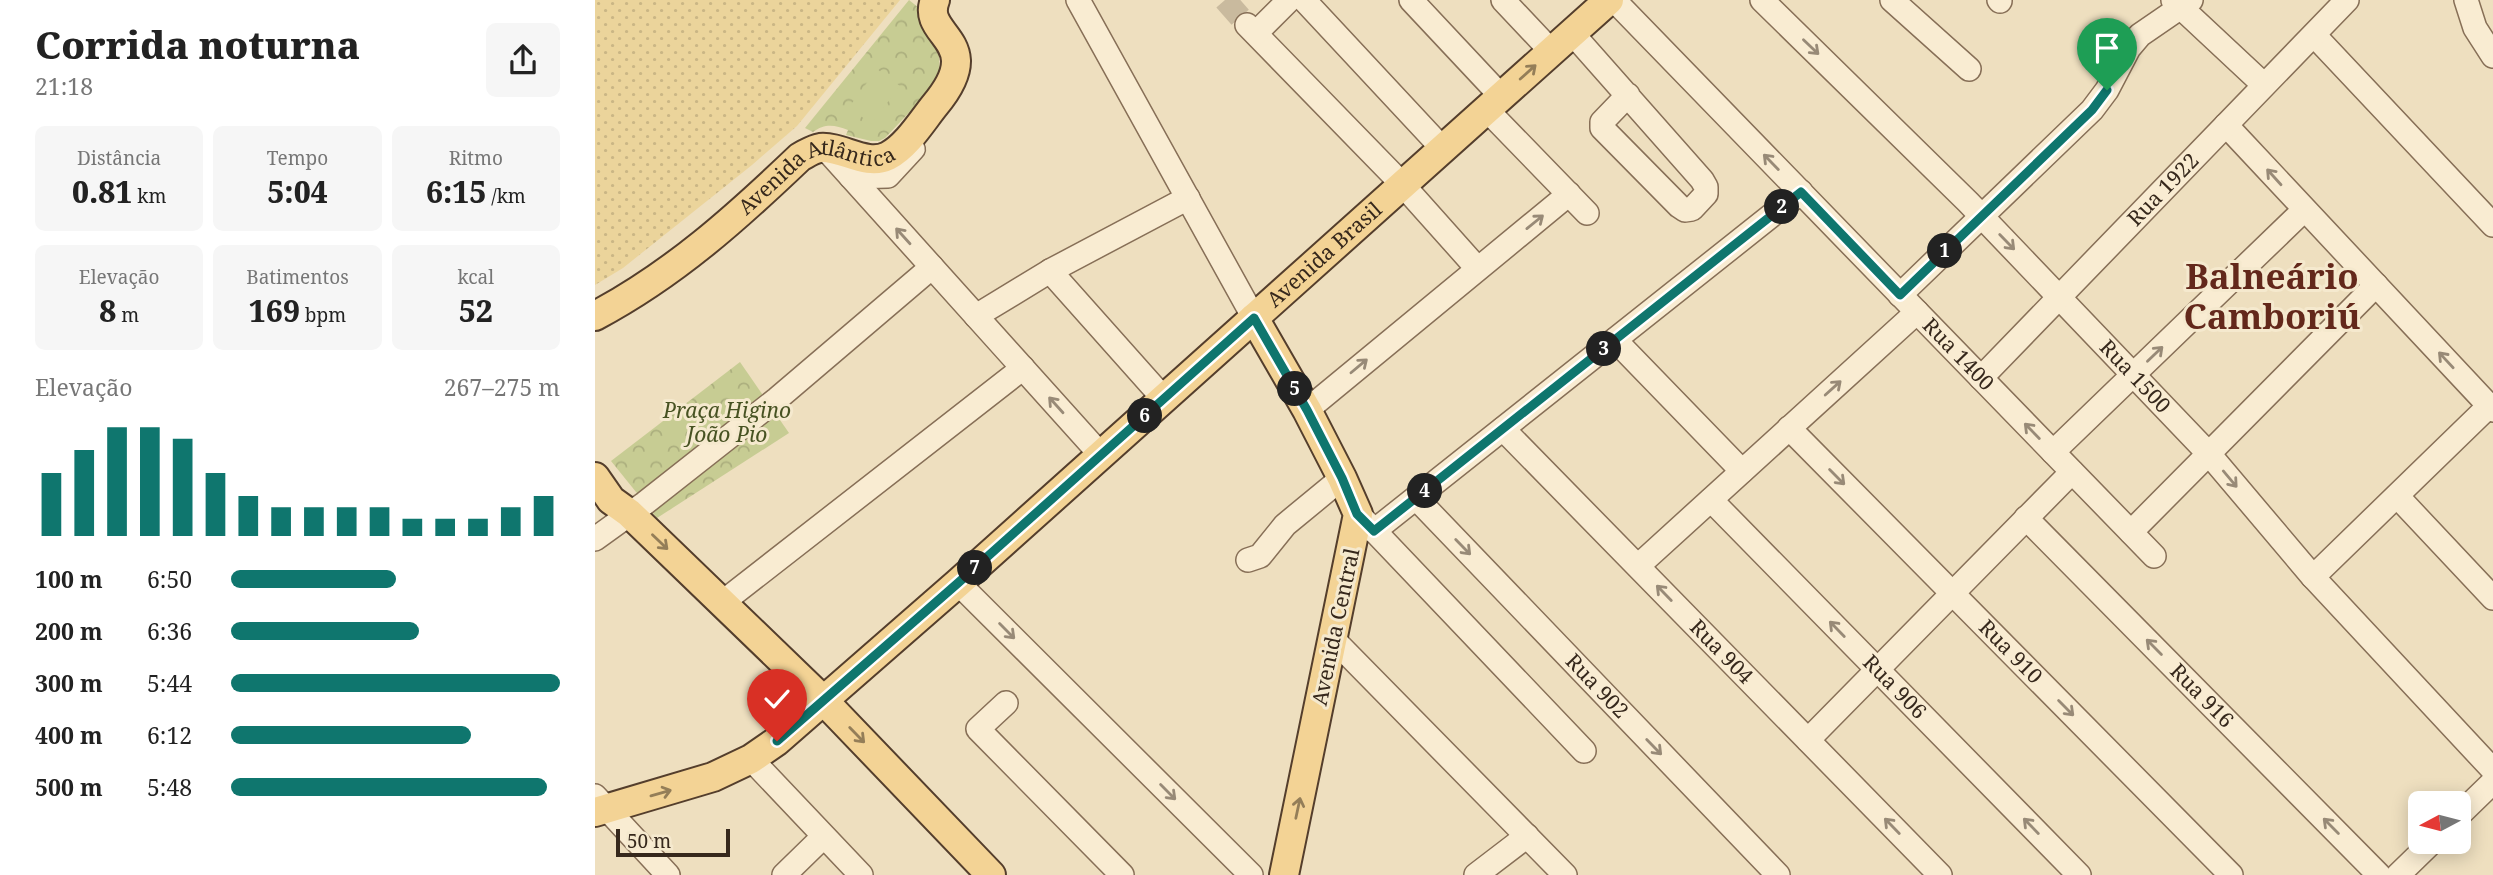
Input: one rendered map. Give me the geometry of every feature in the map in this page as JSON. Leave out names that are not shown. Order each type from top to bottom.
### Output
[{"type":"main road","name":"Avenida Atlântica","points":[[595,316],[682,262],[727,225],[800,157],[815,149],[825,148],[876,159],[887,157],[908,138],[946,92],[957,68],[957,54],[933,15],[935,0]]},
{"type":"main road","name":"Avenida Brasil","points":[[599,805],[713,777],[751,760],[824,701],[958,583],[1442,148],[1611,0]]},
{"type":"main road","points":[[1254,318],[1307,410],[1366,522]]},
{"type":"main road","points":[[595,477],[611,500],[629,513],[824,701],[991,875]]},
{"type":"main road","name":"Avenida Central","points":[[1283,875],[1333,639],[1366,522]]},
{"type":"street","points":[[1078,0],[1254,318]]},
{"type":"street","points":[[1289,0],[1251,29],[1402,184],[1477,268]]},
{"type":"street","points":[[1304,0],[1442,148]]},
{"type":"street","points":[[1411,0],[1493,103],[1587,213]]},
{"type":"street","points":[[1503,0],[1562,42],[1628,95],[1706,187],[1706,194],[1692,209],[1685,210],[1679,206],[1602,128],[1602,122],[1628,95]]},
{"type":"street","name":"Rua 1400","points":[[1611,0],[2154,556]]},
{"type":"street","name":"Rua 1500","points":[[1762,0],[1982,216],[2209,454],[2313,577],[2493,770]]},
{"type":"street","points":[[1892,0],[1969,69]]},
{"type":"street","name":"Rua 1922","points":[[1981,378],[2347,0]]},
{"type":"street","points":[[2466,0],[2475,28],[2493,57]]},
{"type":"street","points":[[1900,295],[2092,110],[2107,90],[2129,48],[2140,35],[2182,3],[2264,85]]},
{"type":"street","points":[[2314,35],[2493,225]]},
{"type":"street","points":[[2226,125],[2491,408],[2313,577]]},
{"type":"street","points":[[851,177],[888,176],[913,149],[908,138]]},
{"type":"street","points":[[825,148],[1101,456]]},
{"type":"street","points":[[1584,751],[1366,522],[1416,498],[1801,192]]},
{"type":"street","points":[[1307,410],[1569,194]]},
{"type":"street","points":[[976,316],[1050,271],[1188,198]]},
{"type":"street","points":[[2053,452],[2304,210]]},
{"type":"street","points":[[595,539],[777,400],[932,267]]},
{"type":"street","points":[[1050,271],[1164,399]]},
{"type":"street","points":[[2131,533],[2376,285]]},
{"type":"street","points":[[1638,566],[1917,312]]},
{"type":"street","points":[[1615,340],[1742,471]]},
{"type":"street","points":[[723,602],[1023,368]]},
{"type":"street","name":"Rua 910","points":[[1789,428],[2231,875]]},
{"type":"street","name":"Rua 904","points":[[1503,429],[1940,875]]},
{"type":"street","points":[[1808,740],[2072,472]]},
{"type":"street","points":[[1248,560],[1260,556],[1285,525],[1342,478]]},
{"type":"street","points":[[2397,496],[2493,598]]},
{"type":"street","name":"Rua 902","points":[[1416,498],[1778,875]]},
{"type":"street","name":"Rua 906","points":[[1710,500],[2079,875]]},
{"type":"street","name":"Rua 916","points":[[2027,518],[2379,875]]},
{"type":"street","points":[[958,583],[1251,875]]},
{"type":"street","points":[[1333,639],[1565,875]]},
{"type":"street","points":[[1006,703],[978,729],[1122,875]]},
{"type":"street","points":[[751,760],[861,875]]},
{"type":"street","points":[[2471,803],[2493,782]]},
{"type":"street","points":[[599,805],[668,875]]},
{"type":"street","points":[[1476,875],[1527,836]]},
{"type":"street","points":[[784,875],[823,837]]},
{"type":"street","points":[[2398,875],[2420,854]]},
{"type":"sand","points":[[595,0],[900,0],[797,126],[623,268],[595,285]]},
{"type":"green space","points":[[909,0],[919,8],[939,56],[940,75],[937,83],[885,138],[879,141],[846,135],[848,130],[834,126],[822,127],[813,132],[805,128]]},
{"type":"green space","points":[[877,69],[900,86],[871,124],[849,107]]},
{"type":"green space","name":"Praça Higino João Pio","points":[[740,362],[789,433],[657,518],[611,461]]},
{"type":"tunnel","points":[[1225,0],[1247,25]]},
{"type":"district","name":"Balneário Camboriú","points":[[2272,297]]},
{"type":"route","points":[[777,741],[1254,318],[1307,410],[1356,506],[1357,514],[1374,531],[1801,192],[1900,295],[2092,110],[2107,90]]}]
